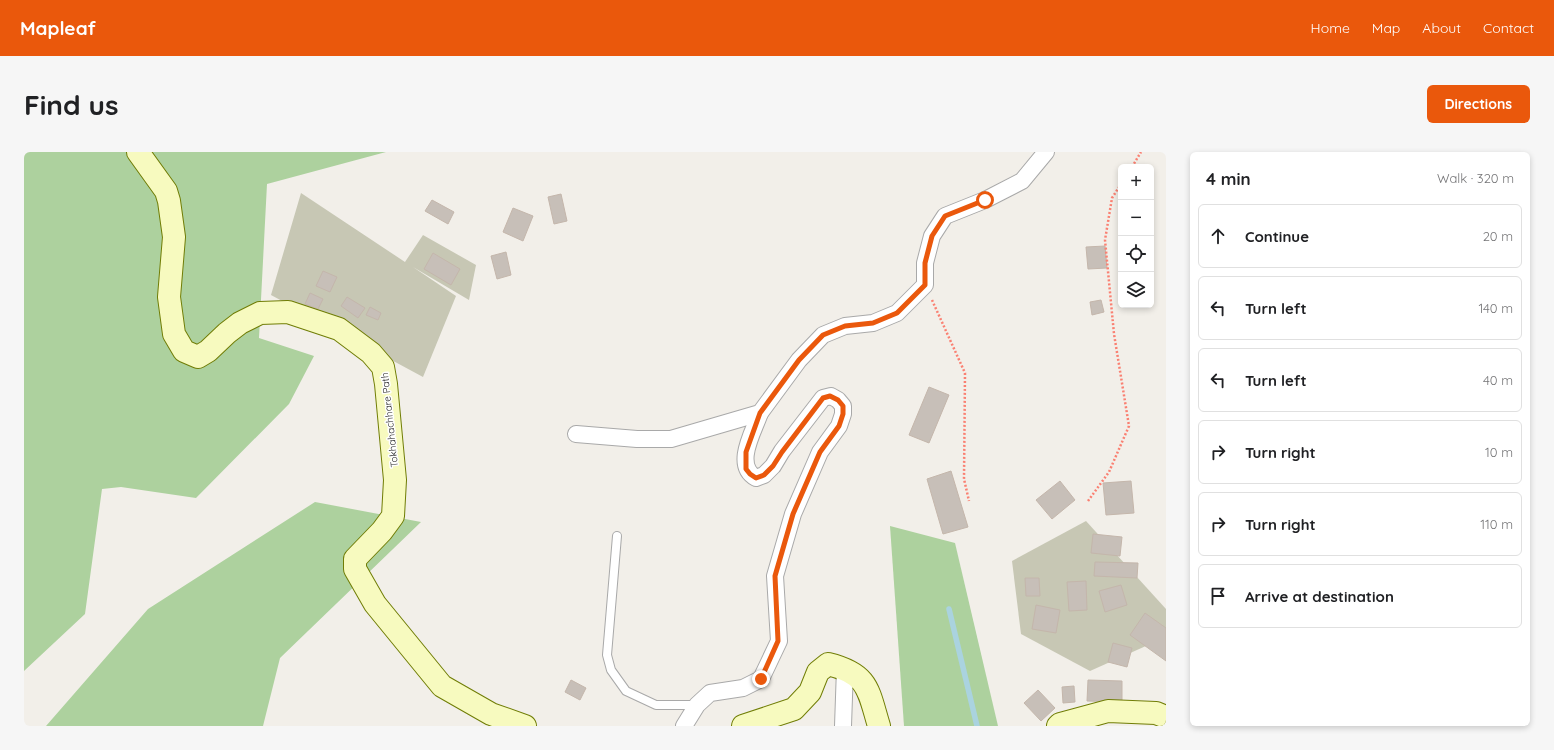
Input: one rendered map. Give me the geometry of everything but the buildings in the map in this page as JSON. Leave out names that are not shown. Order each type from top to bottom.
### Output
[{"type":"main road","name":"Tokhahachhare Path","points":[[138,152],[166,191],[169,201],[174,237],[169,298],[174,334],[184,351],[198,357],[208,351],[240,323],[260,313],[288,312],[339,329],[371,353],[383,367],[395,480],[393,516],[382,531],[355,559],[355,569],[375,604],[442,686],[490,714],[525,726]]},
{"type":"main road","points":[[742,726],[794,709],[810,692],[818,672],[828,664],[845,668],[860,678],[868,692],[878,726]]},
{"type":"main road","points":[[1058,726],[1060,724],[1108,711],[1156,713],[1166,717]]},
{"type":"street","points":[[684,726],[697,705],[710,693],[742,688],[761,679],[778,641],[775,576],[793,514],[820,452],[839,426],[843,414],[843,406],[838,400],[830,396],[823,398],[773,466],[764,475],[756,478],[746,469],[746,452],[760,413],[799,360],[823,335],[845,326],[873,323],[897,313],[925,285],[925,263],[932,236],[945,216],[985,200],[1022,182],[1046,152]]},
{"type":"street","points":[[576,434],[671,439],[760,413]]},
{"type":"street","points":[[844,726],[845,668]]},
{"type":"lane","points":[[617,536],[607,654],[611,670],[626,691],[656,705],[697,705]]},
{"type":"path","points":[[1134,164],[1141,152]]},
{"type":"path","points":[[1088,501],[1109,472],[1129,426],[1114,334],[1105,240],[1112,198],[1118,189]]},
{"type":"path","points":[[925,285],[965,373],[964,480],[969,501]]},
{"type":"shaded area","points":[[301,193],[405,262],[423,235],[476,265],[469,300],[413,267],[456,296],[423,377],[271,295]]},
{"type":"shaded area","points":[[1086,521],[1166,609],[1166,637],[1090,671],[1021,634],[1012,561]]},
{"type":"green space","points":[[24,152],[386,152],[267,184],[259,338],[314,356],[289,404],[196,498],[121,487],[102,489],[85,614],[24,671]]},
{"type":"green space","points":[[315,502],[421,522],[280,658],[263,726],[46,726],[148,609]]},
{"type":"green space","points":[[890,526],[955,543],[998,726],[904,726]]},
{"type":"waterway","points":[[949,609],[977,726]]},
{"type":"route","points":[[761,679],[778,641],[775,576],[793,514],[820,452],[839,426],[843,414],[843,406],[838,400],[830,396],[823,398],[773,466],[764,475],[756,478],[746,469],[746,452],[760,413],[799,360],[823,335],[845,326],[873,323],[897,313],[925,285],[925,263],[932,236],[945,216],[985,200]]}]
